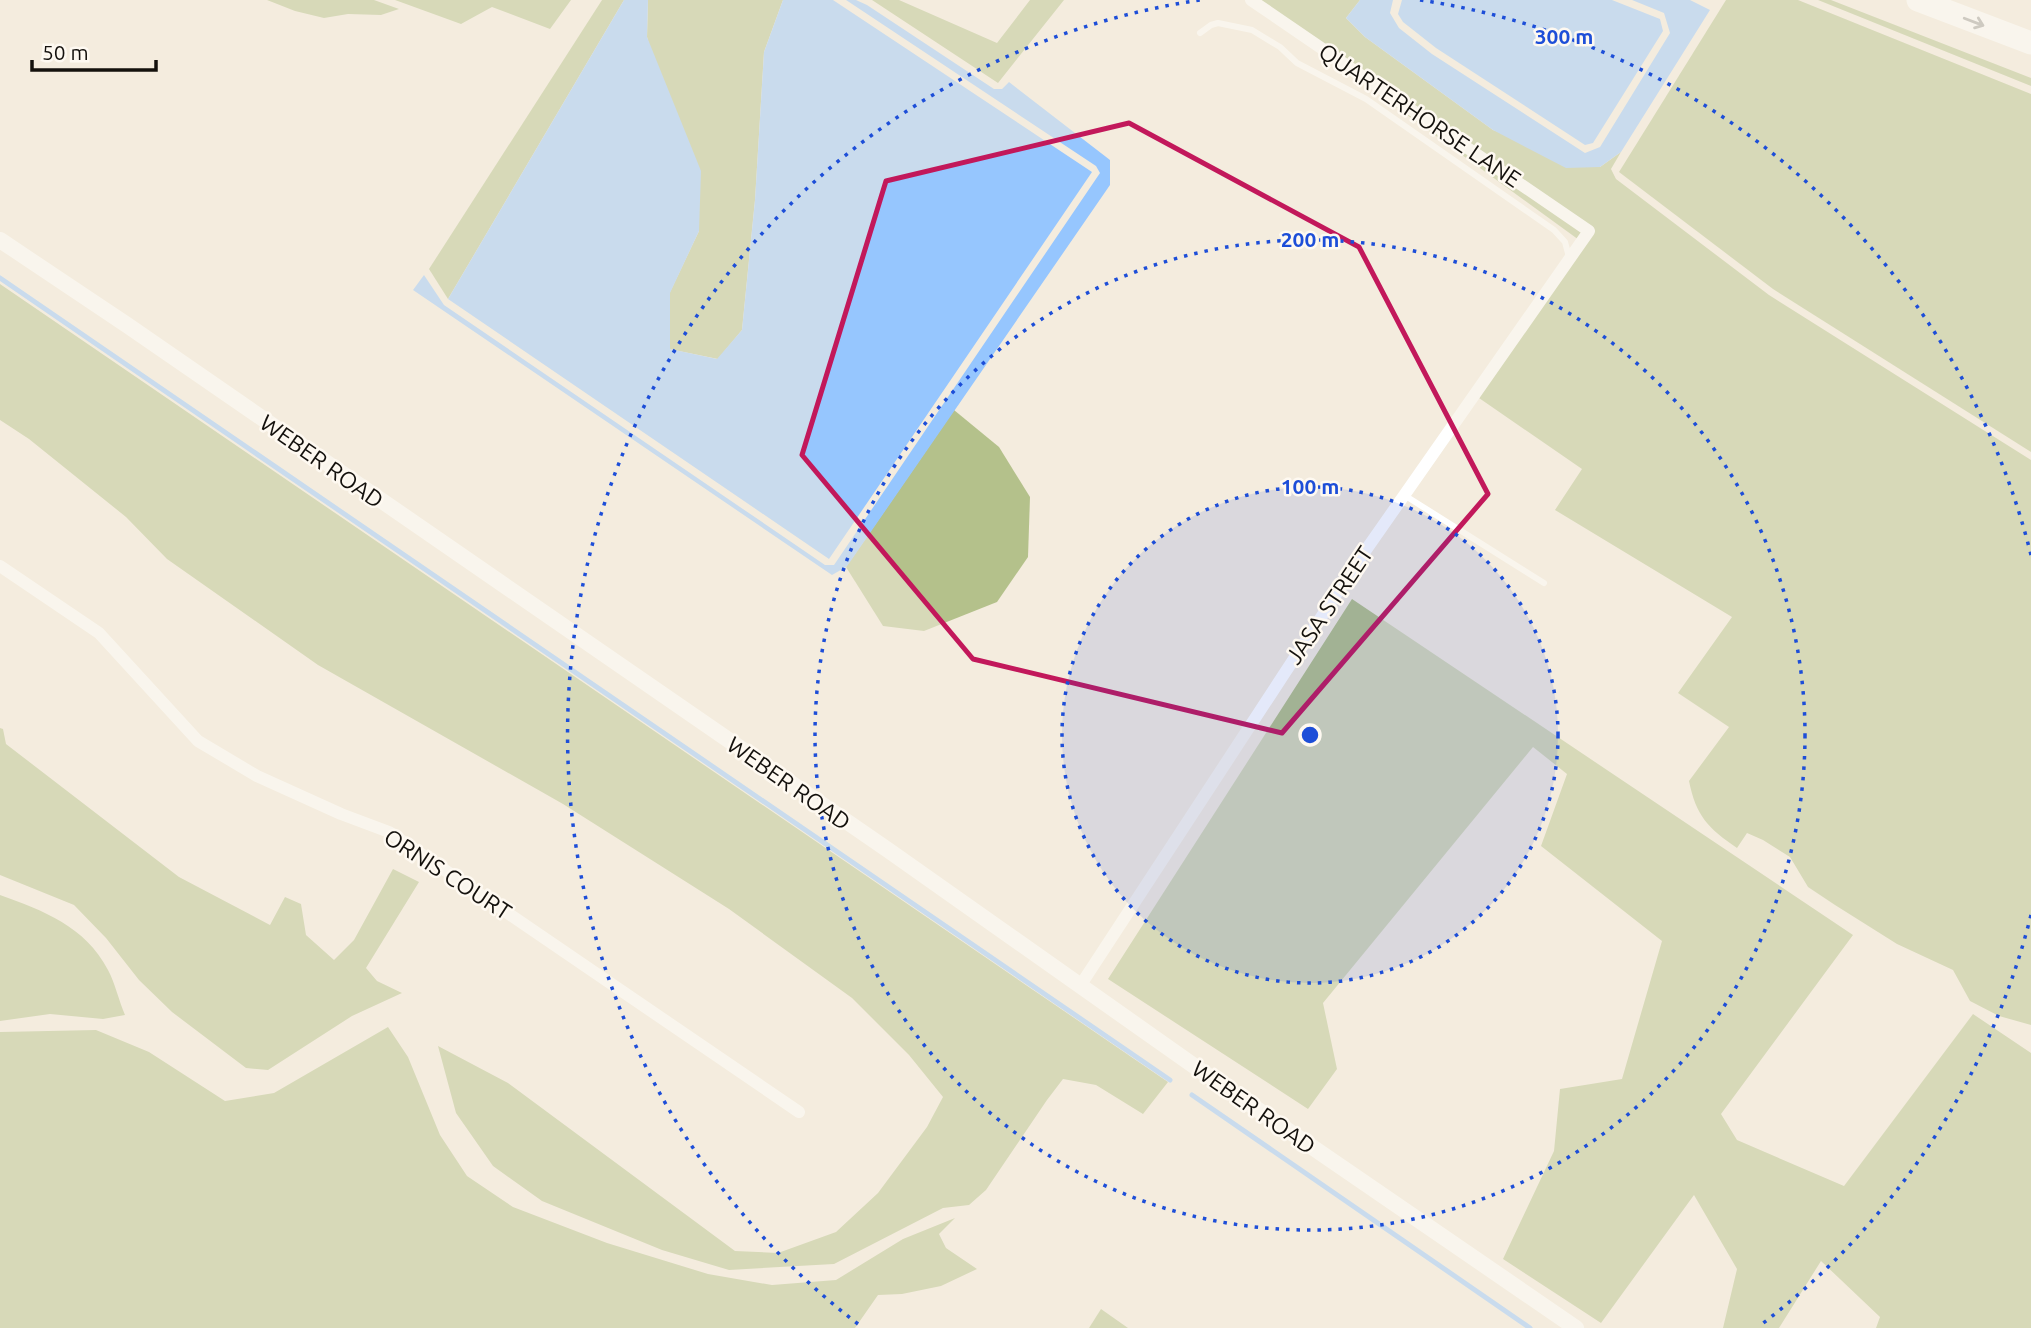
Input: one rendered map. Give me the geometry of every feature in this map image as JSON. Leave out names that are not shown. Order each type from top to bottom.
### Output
[{"type":"highway","points":[[1918,0],[2031,43]]},
{"type":"street","name":"QUARTERHORSE LANE","points":[[1251,0],[1589,231]]},
{"type":"street","name":"JASA STREET","points":[[1080,986],[1354,567],[1589,231]]},
{"type":"street","name":"WEBER ROAD","points":[[0,240],[888,850],[1080,986],[1576,1328]]},
{"type":"street","name":"ORNIS COURT","points":[[0,566],[99,633],[198,741],[257,776],[341,814],[389,832],[799,1112]]},
{"type":"lane","points":[[1200,33],[1219,23],[1252,30],[1280,47],[1297,63],[1366,99],[1554,230],[1565,242],[1570,259]]},
{"type":"lane","points":[[1404,495],[1544,583]]},
{"type":"highlighted area","points":[[1129,123],[1359,247],[1488,494],[1282,733],[973,659],[802,455],[886,181]]},
{"type":"green space","points":[[267,0],[374,0],[399,9],[381,15],[348,14],[324,18]]},
{"type":"green space","points":[[395,0],[571,0],[550,29],[492,7],[461,24]]},
{"type":"green space","points":[[602,0],[624,0],[448,299],[429,269]]},
{"type":"green space","points":[[648,0],[783,0],[764,52],[755,200],[742,330],[718,359],[669,349],[670,292],[699,231],[647,37]]},
{"type":"green space","points":[[872,0],[899,0],[997,43],[1030,0],[1064,0],[998,83]]},
{"type":"green space","points":[[1249,0],[1360,0],[1346,18],[1365,37],[1493,130],[1600,167],[1621,152],[1611,169],[1616,179],[1769,295],[2031,460],[2031,1025],[1999,1016],[1970,1001],[1953,970],[1897,944],[1808,887],[1790,857],[1763,840],[1747,833],[1737,848],[1705,820],[1695,803],[1689,781],[1729,727],[1678,693],[1732,617],[1555,510],[1582,469],[1479,398],[1579,240]]},
{"type":"green space","points":[[1726,0],[1798,0],[2031,94],[2031,452],[1773,289],[1619,172]]},
{"type":"green space","points":[[1818,0],[1831,0],[2031,78],[2031,86]]},
{"type":"green space","points":[[0,284],[1168,1082],[1143,1114],[1096,1085],[1063,1079],[986,1190],[969,1205],[943,1208],[834,1264],[729,1270],[662,1250],[542,1201],[493,1166],[456,1113],[438,1046],[508,1083],[735,1251],[778,1253],[836,1232],[878,1193],[927,1127],[943,1097],[909,1055],[852,998],[729,909],[563,804],[318,665],[167,559],[126,517],[29,439],[0,420]]},
{"type":"green space","points":[[954,410],[999,447],[1030,497],[1028,557],[997,602],[924,631],[883,626],[846,567]]},
{"type":"green space","points":[[1352,599],[1853,935],[1721,1114],[1737,1140],[1844,1186],[1973,1014],[2031,1053],[2031,1328],[1876,1328],[1880,1317],[1821,1261],[1779,1328],[1723,1328],[1737,1269],[1694,1195],[1601,1323],[1503,1259],[1554,1151],[1560,1089],[1622,1079],[1662,941],[1541,846],[1567,774],[1533,747],[1323,1003],[1337,1069],[1308,1109],[1108,979]]},
{"type":"green space","points":[[0,728],[3,729],[6,744],[179,877],[270,925],[285,897],[301,904],[306,935],[334,960],[354,940],[393,869],[419,882],[366,968],[377,981],[402,993],[352,1016],[268,1070],[246,1068],[172,1012],[139,980],[106,938],[74,905],[0,875]]},
{"type":"green space","points":[[0,895],[62,922],[88,942],[108,970],[125,1015],[103,1019],[50,1014],[0,1021]]},
{"type":"green space","points":[[388,1027],[408,1057],[440,1135],[467,1176],[513,1207],[607,1243],[708,1274],[772,1285],[836,1280],[903,1239],[955,1218],[939,1234],[946,1248],[977,1269],[941,1286],[902,1294],[878,1295],[855,1328],[0,1328],[0,1032],[96,1030],[149,1052],[225,1101],[274,1093]]},
{"type":"green space","points":[[1101,1309],[1128,1328],[1089,1328]]},
{"type":"water","points":[[624,0],[648,0],[647,37],[701,171],[699,231],[670,293],[670,349],[717,359],[742,330],[755,200],[764,52],[783,0],[833,0],[1092,172],[829,559],[448,299]]},
{"type":"water","points":[[846,0],[856,0],[867,5],[994,89],[1002,89],[1009,82],[1110,160],[1110,185],[850,562],[832,575],[413,290],[424,275],[444,305],[825,565],[834,565],[1100,173],[1096,166]]},
{"type":"water","points":[[1360,0],[1393,0],[1390,13],[1399,28],[1432,54],[1585,153],[1600,147],[1670,33],[1664,13],[1632,0],[1690,0],[1710,10],[1621,152],[1600,167],[1566,168],[1493,130],[1365,37],[1346,18]]},
{"type":"water","points":[[1402,0],[1612,0],[1660,19],[1663,31],[1593,143],[1585,145],[1436,48],[1403,22],[1398,14]]},
{"type":"waterway","points":[[0,278],[1170,1080]]},
{"type":"waterway","points":[[1192,1095],[1530,1328]]}]
